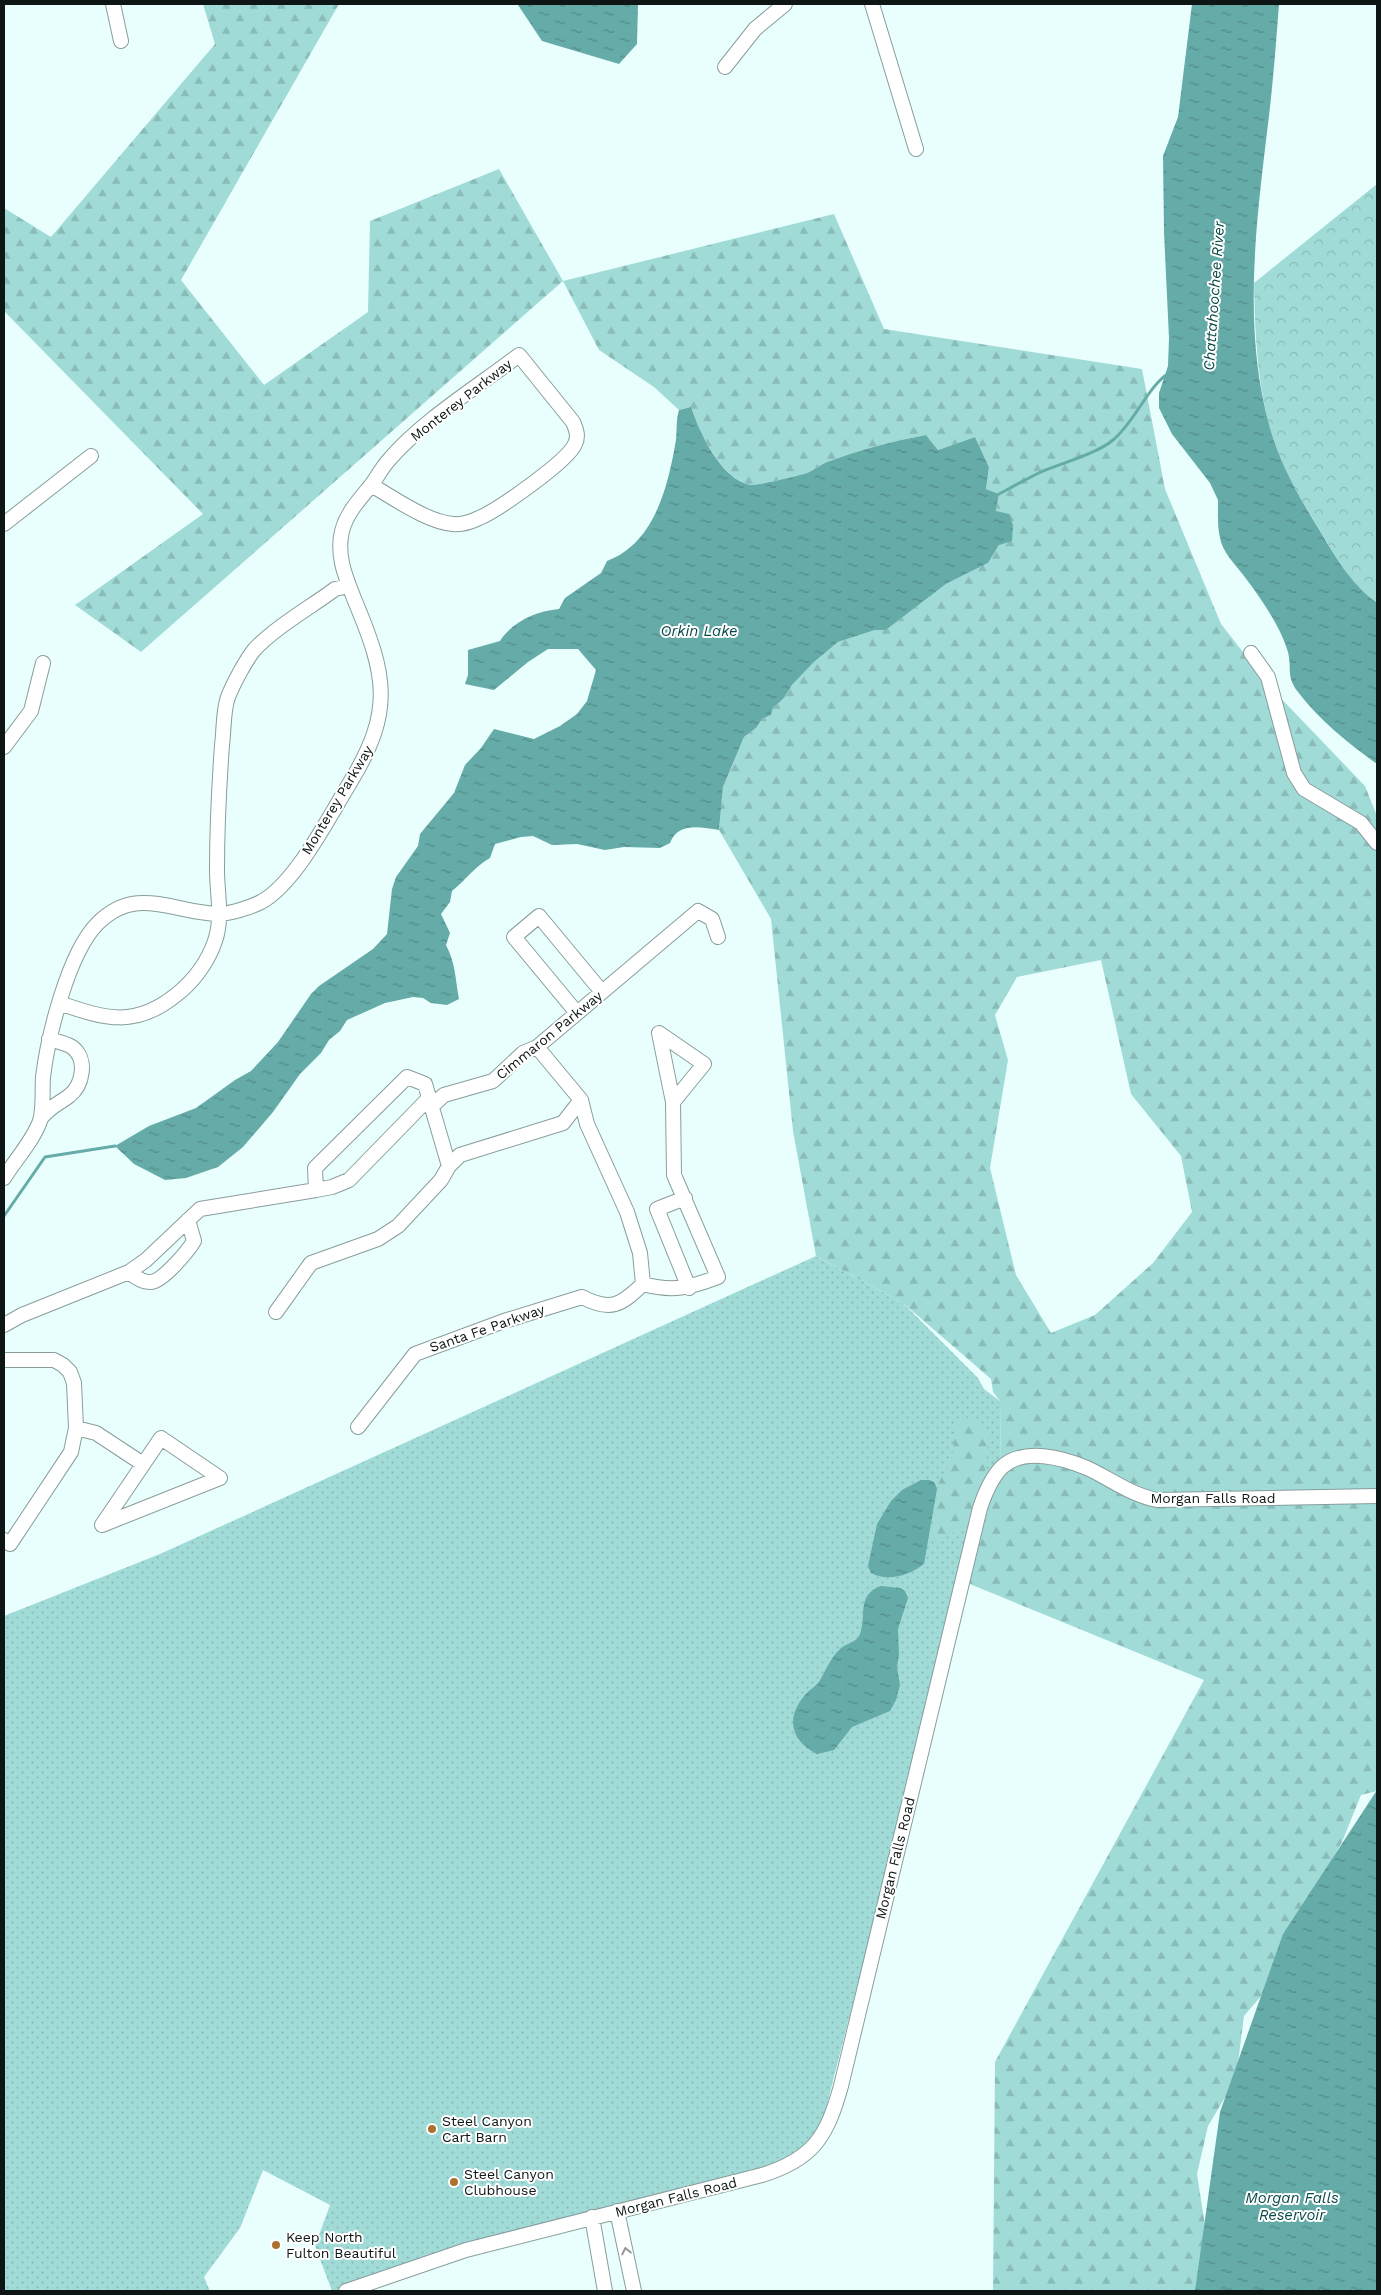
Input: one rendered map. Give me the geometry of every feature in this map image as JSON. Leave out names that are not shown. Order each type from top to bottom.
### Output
[{"type":"street","points":[[113,4],[121,41]]},
{"type":"street","points":[[725,67],[755,29],[785,4]]},
{"type":"street","points":[[872,4],[916,149]]},
{"type":"street","name":"Monterey Parkway","points":[[41,1118],[43,1078],[49,1038],[59,1003],[86,939],[96,925],[113,911],[129,904],[149,901],[220,914],[260,903],[289,877],[308,852],[373,740],[378,721],[382,689],[372,641],[341,562],[342,531],[352,508],[387,462],[406,443],[519,355],[573,422],[576,430],[577,438],[575,445],[563,459],[504,504],[481,518],[467,523],[440,522],[405,505],[371,485]]},
{"type":"street","points":[[4,524],[91,456]]},
{"type":"street","points":[[59,1003],[83,1011],[119,1018],[134,1018],[149,1014],[189,985],[216,940],[220,914],[217,872],[218,796],[229,696],[253,651],[335,588],[349,586]]},
{"type":"street","points":[[1252,653],[1268,677],[1294,773],[1304,788],[1361,824],[1377,844]]},
{"type":"street","points":[[4,747],[32,711],[43,663]]},
{"type":"street","name":"Cimmaron Parkway","points":[[316,1190],[332,1187],[349,1180],[431,1101],[444,1095],[493,1080],[523,1053],[537,1047],[698,911],[712,919],[718,937]]},
{"type":"street","points":[[577,1013],[514,937],[533,921],[539,916],[602,992]]},
{"type":"street","points":[[537,1047],[581,1100],[587,1124],[628,1212],[640,1253],[643,1284],[662,1289],[689,1288],[718,1277],[674,1175],[673,1102],[659,1033],[704,1064],[673,1102]]},
{"type":"street","name":"Monterey Parkway","points":[[4,1178],[36,1129],[41,1118],[52,1106],[70,1095],[80,1080],[82,1070],[81,1058],[72,1048],[49,1038]]},
{"type":"street","points":[[4,1325],[30,1312],[129,1272],[146,1260],[200,1209],[316,1190],[315,1168],[406,1078],[425,1084],[449,1166]]},
{"type":"street","points":[[276,1312],[311,1263],[378,1240],[398,1226],[441,1180],[449,1166],[460,1155],[563,1123],[581,1100]]},
{"type":"street","points":[[685,1198],[657,1209],[689,1288]]},
{"type":"street","points":[[129,1272],[141,1280],[150,1283],[159,1279],[189,1249],[194,1240],[188,1220]]},
{"type":"street","name":"Santa Fe Parkway","points":[[358,1427],[415,1354],[504,1321],[582,1297],[599,1306],[616,1304],[629,1297],[643,1284]]},
{"type":"street","points":[[4,1360],[54,1360],[64,1364],[70,1372],[74,1383],[76,1428],[71,1452],[10,1544],[4,1540]]},
{"type":"street","points":[[76,1428],[96,1433],[143,1464]]},
{"type":"street","points":[[161,1438],[220,1478],[102,1525],[143,1464],[161,1438]]},
{"type":"street","name":"Morgan Falls Road","points":[[346,2291],[466,2250],[780,2170],[806,2154],[826,2129],[832,2116],[840,2086],[980,1508],[992,1481],[1001,1468],[1016,1460],[1030,1456],[1064,1460],[1086,1468],[1142,1497],[1157,1500],[1377,1496]]},
{"type":"street","points":[[618,2211],[634,2291]]},
{"type":"street","points":[[592,2218],[605,2291]]},
{"type":"green space","points":[[203,4],[339,4],[181,280],[264,385],[368,312],[370,221],[499,169],[563,281],[141,652],[75,605],[203,514],[4,311],[4,208],[51,237],[215,44]]},
{"type":"green space","points":[[1377,184],[1377,603],[1352,580],[1339,562],[1298,495],[1279,455],[1266,413],[1262,392],[1255,326],[1254,283]]},
{"type":"green space","points":[[834,214],[884,329],[1142,369],[1165,489],[1221,624],[1272,689],[1365,786],[1377,816],[1377,1791],[1361,1795],[1342,1842],[1308,1901],[1286,1967],[1244,2016],[1236,2079],[1208,2126],[1197,2174],[1215,2290],[1213,2291],[993,2291],[995,2062],[1204,1680],[960,1580],[1001,1469],[1000,1401],[993,1392],[991,1379],[903,1303],[816,1256],[793,1131],[771,919],[719,830],[723,787],[744,737],[756,728],[762,719],[771,715],[773,708],[784,698],[792,685],[814,662],[838,642],[875,630],[886,630],[946,584],[988,563],[999,545],[996,512],[999,494],[986,489],[989,467],[975,437],[938,450],[926,435],[851,454],[827,462],[807,473],[797,476],[755,485],[741,482],[722,465],[706,442],[691,407],[679,410],[654,387],[599,350],[563,281]],"holes":[[[1101,960],[1131,1094],[1181,1156],[1192,1212],[1153,1263],[1095,1315],[1051,1333],[1016,1275],[990,1168],[1008,1060],[995,1015],[1017,977]]]},
{"type":"green space","points":[[816,1256],[903,1303],[978,1378],[984,1389],[1000,1401],[1001,1469],[978,1512],[823,2120],[794,2167],[567,2224],[357,2291],[332,2291],[315,2246],[330,2205],[263,2170],[240,2228],[204,2277],[210,2291],[4,2291],[4,1616],[160,1554]]},
{"type":"green space","points":[[972,1416],[989,1432],[984,1484],[971,1522],[939,1541],[931,1537],[939,1482],[952,1459],[955,1424]]},
{"type":"water","points":[[514,4],[638,4],[637,44],[619,64],[542,41],[518,5]]},
{"type":"water","name":"Chattahoochee River","points":[[1192,4],[1279,4],[1256,238],[1254,315],[1256,353],[1261,391],[1270,428],[1290,479],[1343,568],[1358,586],[1377,603],[1377,764],[1325,722],[1294,686],[1290,676],[1287,649],[1270,613],[1223,547],[1219,532],[1218,500],[1210,483],[1172,434],[1159,408],[1159,393],[1168,366],[1169,338],[1164,232],[1163,156],[1178,117]]},
{"type":"water","name":"Orkin Lake","points":[[691,407],[706,442],[721,465],[740,481],[751,485],[810,472],[827,462],[901,440],[926,435],[938,450],[975,437],[989,467],[986,489],[999,494],[996,511],[1009,514],[1013,525],[1012,541],[999,545],[988,563],[946,584],[886,630],[875,630],[838,642],[814,662],[792,685],[784,698],[773,708],[771,715],[762,719],[756,728],[744,737],[723,787],[719,830],[697,827],[684,829],[674,836],[670,843],[660,848],[624,847],[605,850],[577,844],[552,845],[533,836],[495,844],[490,858],[479,865],[452,891],[450,902],[441,914],[450,933],[446,945],[453,965],[459,999],[447,1005],[431,1003],[423,998],[413,997],[385,1003],[347,1020],[340,1031],[329,1040],[321,1053],[300,1074],[273,1112],[243,1147],[218,1167],[186,1178],[165,1180],[134,1164],[115,1146],[149,1126],[196,1108],[251,1071],[278,1042],[311,994],[319,986],[373,949],[387,934],[392,889],[396,877],[418,846],[420,834],[454,793],[465,765],[481,748],[494,729],[534,739],[560,726],[577,714],[587,701],[596,670],[578,649],[548,649],[528,662],[494,690],[465,684],[468,675],[468,650],[500,641],[511,628],[533,615],[559,609],[565,598],[601,573],[607,561],[623,553],[637,541],[648,527],[656,511],[669,476],[676,440],[679,410]]},
{"type":"water","points":[[921,1480],[934,1482],[937,1489],[924,1564],[911,1572],[898,1576],[884,1577],[871,1573],[868,1566],[877,1524],[891,1501],[902,1490]]},
{"type":"water","points":[[881,1586],[900,1588],[905,1591],[908,1598],[898,1629],[899,1655],[897,1667],[900,1685],[896,1700],[890,1711],[852,1727],[834,1750],[817,1754],[801,1743],[797,1736],[793,1720],[795,1712],[805,1695],[819,1682],[830,1661],[842,1648],[858,1637],[862,1627],[865,1600],[873,1590]]},
{"type":"water","name":"Morgan Falls Reservoir","points":[[1377,1790],[1377,2291],[1195,2291],[1220,2112],[1283,1934]]},
{"type":"waterway","points":[[999,494],[1043,471],[1107,445],[1121,433],[1154,387],[1169,373]]},
{"type":"waterway","points":[[4,1216],[45,1157],[115,1146]]},
{"type":"place","name":"Steel Canyon Cart Barn","points":[[432,2129]]},
{"type":"place","name":"Steel Canyon Clubhouse","points":[[454,2182]]},
{"type":"place","name":"Keep North Fulton Beautiful","points":[[276,2245]]}]
